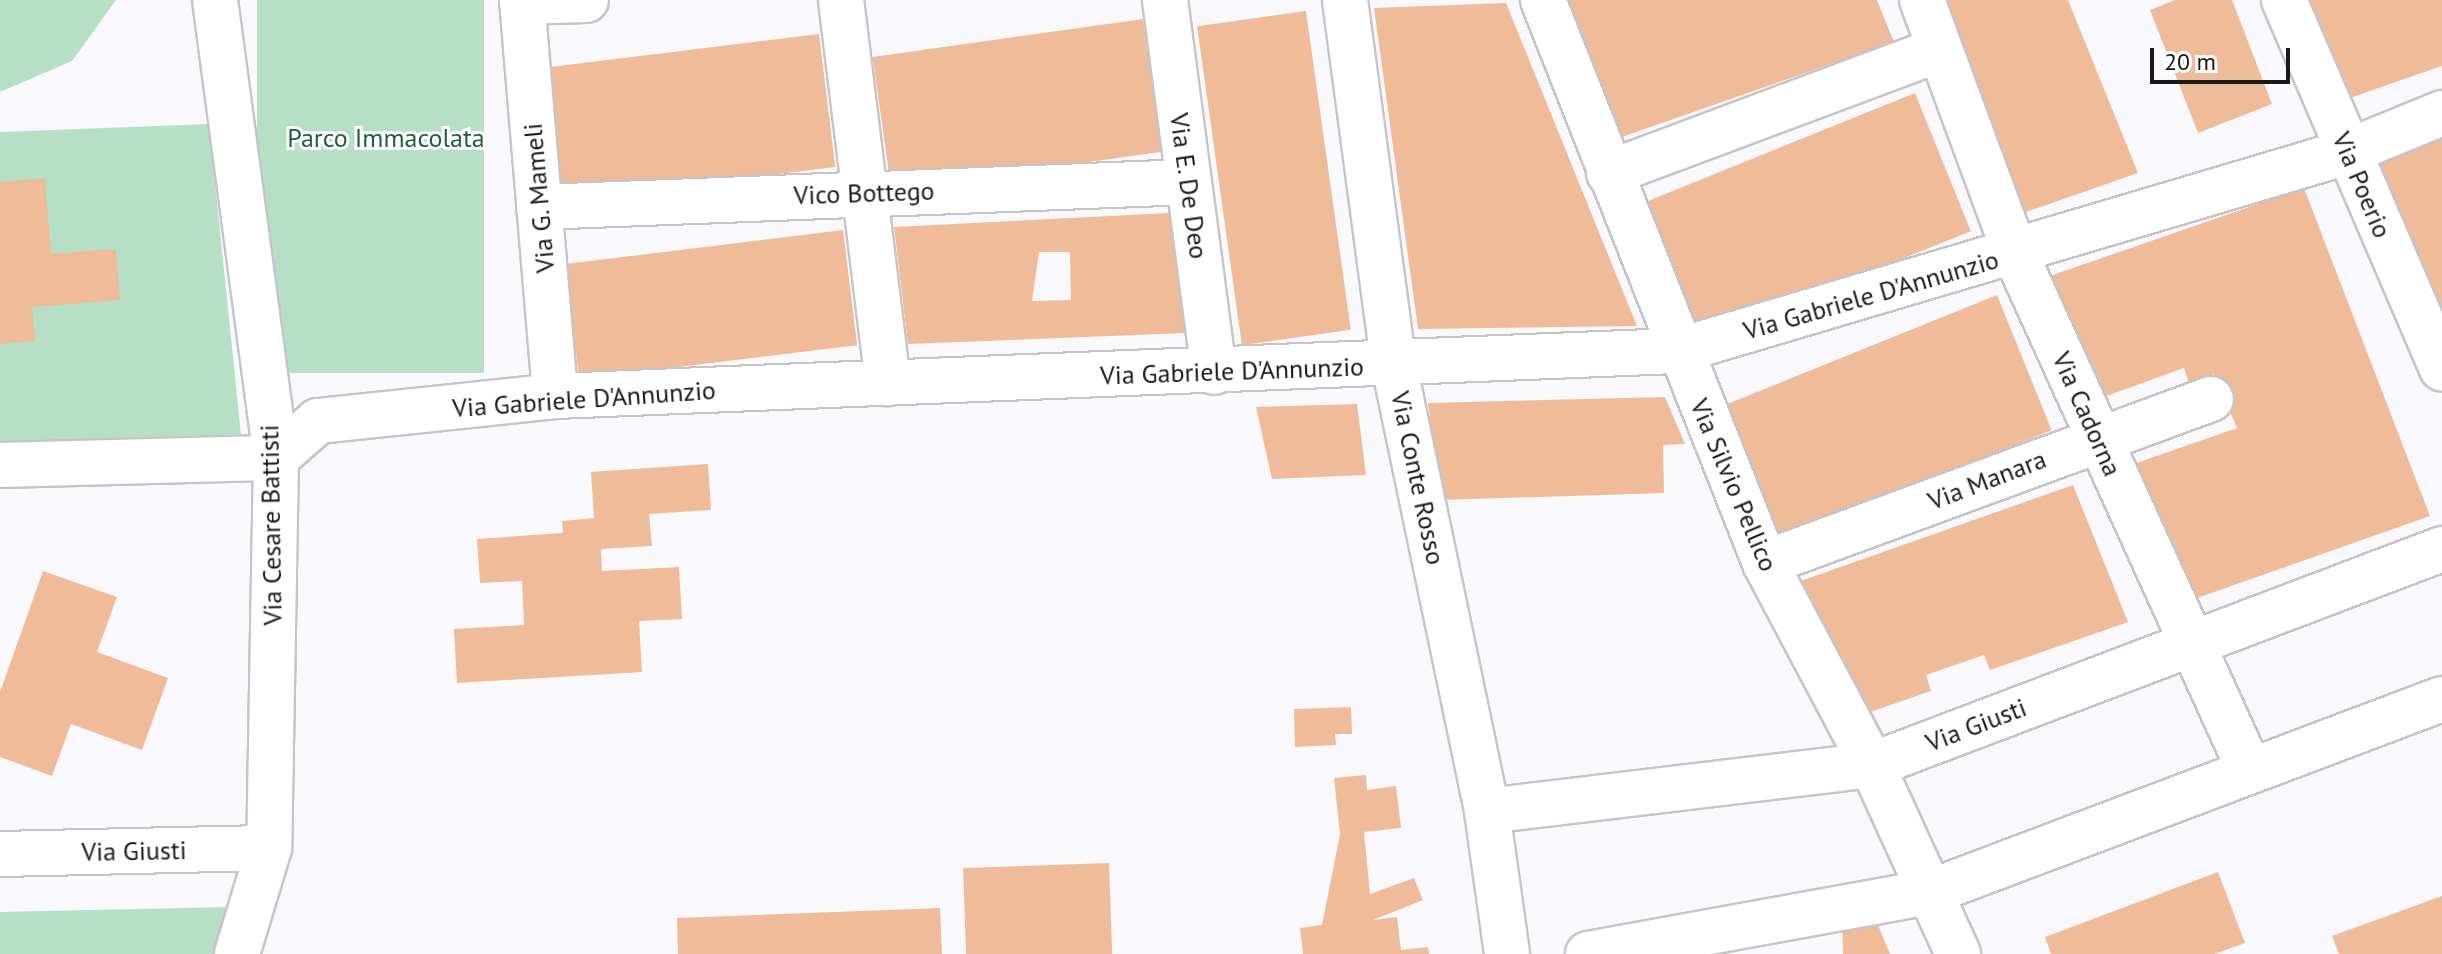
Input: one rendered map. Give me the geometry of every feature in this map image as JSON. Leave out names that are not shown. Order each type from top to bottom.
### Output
[{"type":"street","name":"Via Cesare Battisti","points":[[215,0],[276,458],[269,848],[237,954]]},
{"type":"street","points":[[522,1],[586,0]]},
{"type":"street","points":[[841,0],[888,383]]},
{"type":"street","name":"Via E. De Deo","points":[[1165,0],[1214,372]]},
{"type":"street","name":"Via Conte Rosso","points":[[1345,0],[1394,365],[1487,811],[1507,954]]},
{"type":"street","name":"Via Silvio Pellico","points":[[1543,0],[1677,351],[1765,563],[1872,765],[1933,891],[1958,954]]},
{"type":"street","name":"Via Cadorna","points":[[1922,0],[2015,253],[2187,643],[2250,771]]},
{"type":"street","name":"Via Poerio","points":[[2284,0],[2442,369]]},
{"type":"street","name":"Via G. Mameli","points":[[522,1],[555,396]]},
{"type":"street","points":[[1609,173],[1940,49]]},
{"type":"street","name":"Via Gabriele D'Annunzio","points":[[276,458],[318,421],[555,396],[1394,365],[1677,351],[2347,152],[2442,113]]},
{"type":"street","name":"Vico Bottego","points":[[539,207],[1189,182]]},
{"type":"street","name":"Via Manara","points":[[1765,563],[2211,399]]},
{"type":"street","points":[[0,465],[276,458]]},
{"type":"street","name":"Via Giusti","points":[[1487,811],[1872,765],[2187,643],[2442,549]]},
{"type":"street","points":[[1588,954],[1933,891],[2442,699]]},
{"type":"street","name":"Via Giusti","points":[[0,854],[269,848]]},
{"type":"green space","points":[[0,0],[116,0],[72,61],[0,92]]},
{"type":"green space","name":"Parco Immacolata","points":[[257,0],[484,0],[484,373],[257,373]]},
{"type":"green space","points":[[209,124],[241,435],[0,441],[0,132]]},
{"type":"green space","points":[[228,907],[214,954],[0,954],[0,912]]},
{"type":"building","points":[[1877,0],[1894,42],[1619,138],[1564,2]]},
{"type":"building","points":[[1940,0],[2068,0],[2138,173],[2026,212]]},
{"type":"building","points":[[2175,0],[2232,0],[2272,104],[2198,133],[2150,10]]},
{"type":"building","points":[[2307,0],[2442,0],[2442,66],[2344,100]]},
{"type":"building","points":[[1506,3],[1637,326],[1418,329],[1374,8]]},
{"type":"building","points":[[1306,11],[1351,330],[1242,345],[1197,26]]},
{"type":"building","points":[[1143,19],[1162,152],[891,190],[873,57]]},
{"type":"building","points":[[819,34],[835,167],[556,201],[540,68]]},
{"type":"building","points":[[1915,93],[1971,231],[1700,341],[1644,202]]},
{"type":"building","points":[[2442,139],[2442,357],[2369,165]]},
{"type":"building","points":[[45,178],[51,254],[116,249],[120,300],[32,307],[35,341],[0,344],[0,182]]},
{"type":"building","points":[[2304,188],[2430,516],[2183,603],[2128,466],[2237,428],[2214,374],[2189,383],[2184,368],[2101,398],[2050,276]]},
{"type":"building","points":[[1169,213],[1186,333],[908,344],[894,227]],"holes":[[[1039,252],[1070,252],[1071,300],[1032,301]]]},
{"type":"building","points":[[843,230],[857,345],[579,379],[565,264]]},
{"type":"building","points":[[1997,295],[2052,430],[1781,540],[1726,404]]},
{"type":"building","points":[[1665,397],[1685,444],[1663,445],[1664,493],[1441,500],[1428,403]]},
{"type":"building","points":[[1357,404],[1366,475],[1272,479],[1256,407]]},
{"type":"building","points":[[708,464],[711,510],[649,514],[652,546],[601,549],[602,571],[679,567],[682,619],[639,621],[642,672],[457,683],[454,629],[524,625],[522,581],[480,583],[477,539],[563,533],[562,521],[594,518],[591,472]]},
{"type":"building","points":[[2073,485],[2128,622],[1990,670],[1984,655],[1926,675],[1931,691],[1853,718],[1798,582]]},
{"type":"building","points":[[43,571],[117,597],[97,652],[168,678],[142,750],[71,724],[52,776],[0,757],[0,692]]},
{"type":"building","points":[[1351,707],[1352,734],[1335,734],[1336,745],[1295,747],[1294,709]]},
{"type":"building","points":[[1366,775],[1367,790],[1396,786],[1401,828],[1364,832],[1370,894],[1414,878],[1423,900],[1373,920],[1397,917],[1401,950],[1428,947],[1429,954],[1303,954],[1300,928],[1322,925],[1340,834],[1334,778]]},
{"type":"building","points":[[1109,863],[1112,954],[966,954],[963,868]]},
{"type":"building","points":[[2218,872],[2245,943],[2214,954],[2051,954],[2045,937]]},
{"type":"building","points":[[2442,896],[2442,954],[2339,954],[2332,936]]},
{"type":"building","points":[[940,908],[942,954],[678,954],[677,918]]},
{"type":"building","points":[[1871,908],[1890,954],[1843,954],[1842,913]]}]
